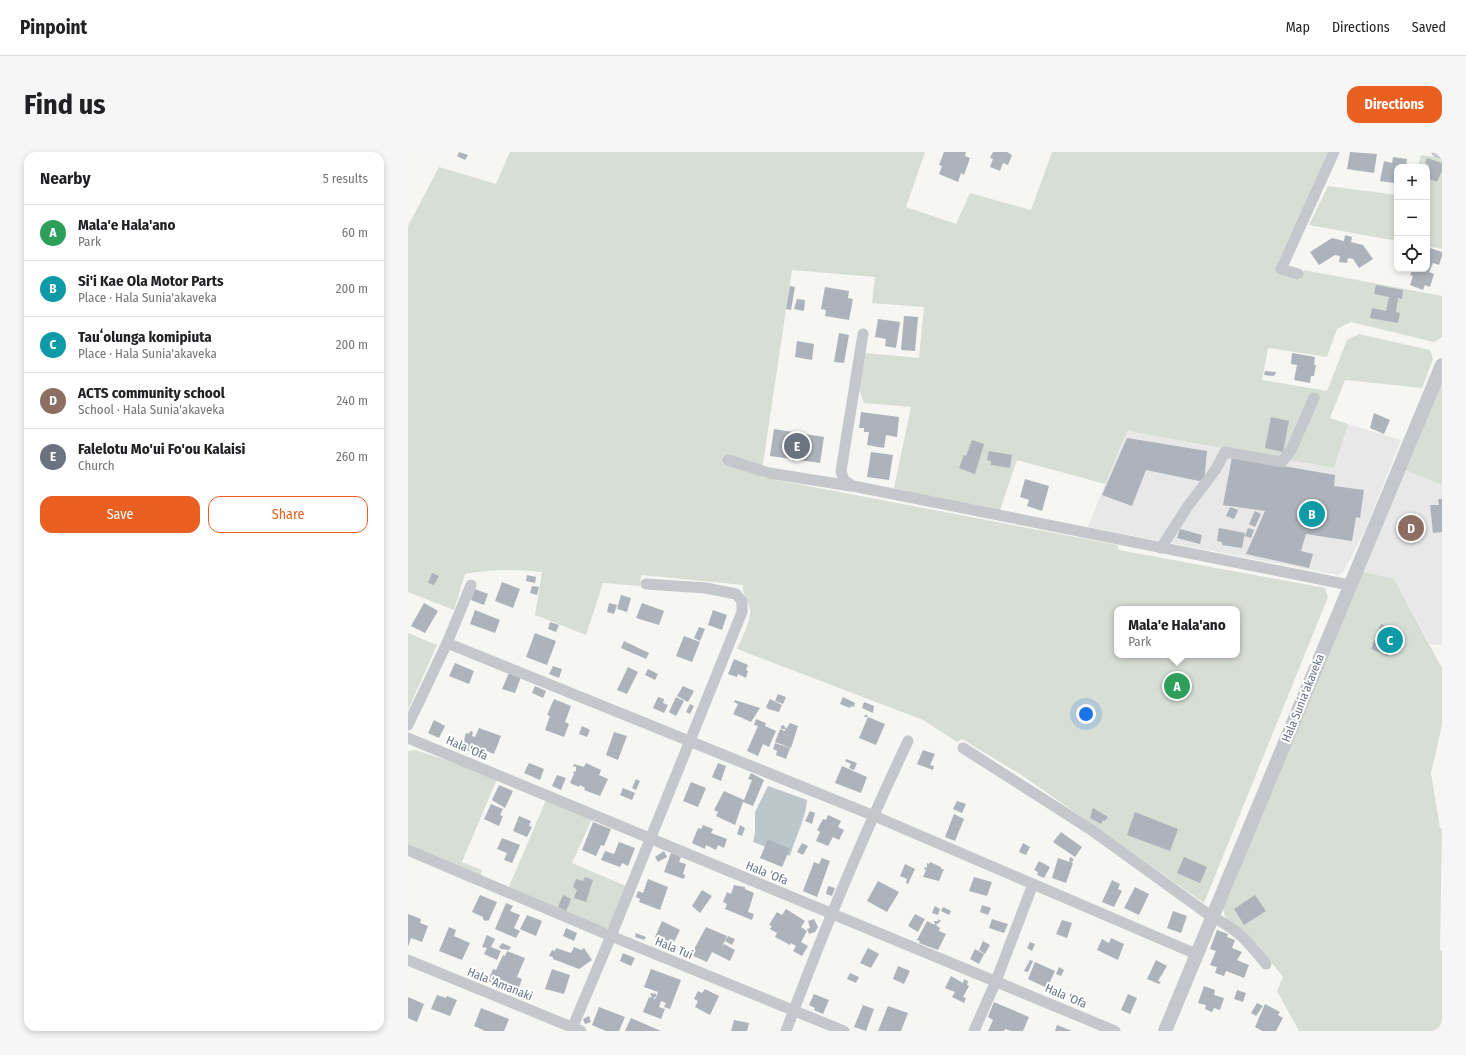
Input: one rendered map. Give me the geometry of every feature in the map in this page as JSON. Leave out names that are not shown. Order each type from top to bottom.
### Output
[{"type":"street","points":[[1298,274],[1281,269],[1334,152]]},
{"type":"street","points":[[1437,152],[1442,153]]},
{"type":"street","points":[[853,486],[844,480],[841,471],[863,334]]},
{"type":"street","name":"Hala Sunia'akaveka","points":[[1165,1031],[1349,585],[1442,365]]},
{"type":"street","points":[[1161,548],[1188,506],[1216,469],[1225,452],[1282,462],[1291,450],[1314,398]]},
{"type":"street","points":[[728,460],[769,472],[853,486],[1349,585]]},
{"type":"street","points":[[575,1030],[611,936],[742,612],[742,600],[736,594],[706,588],[646,584]]},
{"type":"street","points":[[408,725],[447,643],[471,585]]},
{"type":"street","points":[[447,643],[872,815],[1196,954]]},
{"type":"street","name":"Hala 'Ofa","points":[[408,738],[1115,1031]]},
{"type":"street","points":[[786,1031],[831,913],[872,815],[908,741]]},
{"type":"street","points":[[963,748],[1090,829],[1212,917],[1231,926],[1248,941],[1266,964]]},
{"type":"street","name":"Hala Tui","points":[[408,850],[611,936],[844,1031]]},
{"type":"street","points":[[974,1031],[996,981],[1033,884]]},
{"type":"street","name":"Hala 'Amanaki","points":[[408,960],[575,1030]]},
{"type":"shaded area","points":[[510,152],[925,152],[906,207],[956,224],[970,193],[1031,210],[1052,152],[1328,152],[1278,262],[1284,275],[1300,280],[1304,270],[1442,296],[1442,337],[1434,342],[1351,322],[1337,329],[1327,357],[1268,348],[1262,380],[1327,391],[1347,340],[1359,334],[1430,350],[1433,359],[1422,388],[1345,380],[1330,418],[1348,424],[1334,468],[1127,431],[1105,484],[1017,460],[999,513],[894,488],[911,407],[864,403],[858,387],[865,353],[919,358],[924,307],[872,303],[875,277],[792,270],[761,477],[1117,545],[1119,550],[1325,588],[1328,597],[1204,903],[1023,776],[962,739],[957,742],[923,720],[737,649],[746,629],[750,613],[750,609],[743,591],[743,585],[641,575],[640,586],[603,583],[586,635],[535,615],[542,572],[504,570],[465,574],[454,610],[408,592],[408,226],[439,167],[496,184]]},
{"type":"shaded area","points":[[1421,155],[1442,158],[1442,249],[1430,247],[1430,164],[1419,164]]},
{"type":"shaded area","points":[[1328,186],[1394,195],[1394,240],[1309,225]]},
{"type":"shaded area","points":[[1442,381],[1442,485],[1406,470]]},
{"type":"shaded area","points":[[1348,424],[1401,440],[1366,528],[1344,571],[1337,575],[1088,527],[1126,431],[1334,468]]},
{"type":"shaded area","points":[[1406,470],[1442,485],[1442,645],[1430,644],[1394,579],[1360,571]]},
{"type":"shaded area","points":[[1360,571],[1394,579],[1442,668],[1442,725],[1431,773],[1440,828],[1442,829],[1440,950],[1442,951],[1442,1031],[1299,1031],[1277,991],[1283,977],[1257,944],[1226,918],[1223,910]]},
{"type":"shaded area","points":[[408,633],[437,645],[408,710]]},
{"type":"shaded area","points":[[415,750],[465,766],[497,779],[462,862],[482,870],[478,886],[408,856],[408,751]]},
{"type":"shaded area","points":[[768,786],[807,800],[805,814],[790,856],[753,842],[755,833],[755,812]]},
{"type":"shaded area","points":[[546,800],[592,819],[572,863],[626,886],[610,927],[604,929],[508,889]]},
{"type":"building","points":[[459,152],[468,155],[465,160],[457,156]]},
{"type":"building","points":[[944,152],[966,152],[965,156],[970,158],[964,175],[961,173],[958,182],[939,174],[942,166],[939,165]]},
{"type":"building","points":[[993,152],[1007,152],[1012,155],[1008,165],[1003,163],[1000,171],[990,167],[993,159],[990,158]]},
{"type":"building","points":[[1350,152],[1377,154],[1374,173],[1347,169]]},
{"type":"building","points":[[1393,157],[1407,159],[1406,164],[1394,164],[1394,183],[1380,181],[1384,161],[1392,163]]},
{"type":"building","points":[[1427,158],[1442,163],[1442,171],[1437,182],[1430,179],[1430,164],[1425,163]]},
{"type":"building","points":[[1345,235],[1352,237],[1351,242],[1363,245],[1373,259],[1359,268],[1353,259],[1348,258],[1347,263],[1339,262],[1340,256],[1335,255],[1319,265],[1310,252],[1332,238],[1344,241]]},
{"type":"building","points":[[1430,248],[1442,252],[1439,265],[1433,263],[1430,270]]},
{"type":"building","points":[[1412,272],[1429,272],[1434,274],[1430,287],[1425,285],[1423,290],[1410,285],[1413,276],[1410,275]]},
{"type":"building","points":[[1376,285],[1403,290],[1402,299],[1398,298],[1396,312],[1400,313],[1398,323],[1370,318],[1372,308],[1386,311],[1389,297],[1374,294]]},
{"type":"building","points":[[790,286],[795,287],[791,310],[786,309]]},
{"type":"building","points":[[825,287],[849,291],[848,298],[853,299],[849,320],[825,316],[826,310],[821,309]]},
{"type":"building","points":[[797,299],[805,300],[804,311],[794,309]]},
{"type":"building","points":[[904,316],[918,317],[915,351],[901,350]]},
{"type":"building","points":[[878,319],[900,322],[896,348],[885,346],[886,339],[875,337]]},
{"type":"building","points":[[839,333],[849,335],[844,363],[834,362]]},
{"type":"building","points":[[797,341],[814,344],[812,360],[795,357]]},
{"type":"building","points":[[1292,353],[1315,357],[1314,365],[1316,365],[1314,376],[1311,376],[1310,383],[1294,380],[1297,365],[1291,364]]},
{"type":"building","points":[[1265,371],[1276,372],[1273,376],[1264,375]]},
{"type":"building","points":[[861,412],[899,417],[897,437],[886,435],[884,448],[867,445],[869,432],[864,432],[864,428],[859,428]]},
{"type":"building","points":[[1374,413],[1390,420],[1384,434],[1370,428]]},
{"type":"building","points":[[1271,417],[1289,421],[1283,452],[1265,448]]},
{"type":"building","points":[[774,429],[824,437],[820,463],[770,456]]},
{"type":"building","points":[[1127,438],[1207,451],[1204,482],[1146,470],[1132,506],[1102,495]]},
{"type":"building","points":[[972,440],[984,444],[975,474],[959,468],[964,455],[966,456]]},
{"type":"building","points":[[989,451],[1012,455],[1010,468],[991,465],[991,461],[987,460]]},
{"type":"building","points":[[871,452],[893,455],[889,480],[867,477]]},
{"type":"building","points":[[1232,457],[1335,475],[1334,486],[1364,490],[1360,518],[1356,517],[1352,541],[1306,534],[1301,551],[1313,554],[1309,568],[1246,554],[1265,511],[1223,505]]},
{"type":"building","points":[[1025,479],[1049,486],[1042,511],[1027,506],[1029,500],[1020,497]]},
{"type":"building","points":[[1438,499],[1442,499],[1442,532],[1433,533],[1430,505],[1439,505]]},
{"type":"building","points":[[1230,507],[1238,510],[1234,519],[1226,516]]},
{"type":"building","points":[[1255,511],[1261,514],[1255,527],[1249,524]]},
{"type":"building","points":[[1219,528],[1245,533],[1242,548],[1222,545],[1222,542],[1217,541]]},
{"type":"building","points":[[1248,528],[1254,530],[1251,538],[1245,536]]},
{"type":"building","points":[[1180,529],[1202,535],[1200,544],[1177,538]]},
{"type":"building","points":[[432,573],[439,576],[434,585],[428,583]]},
{"type":"building","points":[[527,575],[536,577],[535,583],[526,581]]},
{"type":"building","points":[[502,582],[520,589],[513,608],[495,601]]},
{"type":"building","points":[[532,586],[539,587],[537,595],[530,593]]},
{"type":"building","points":[[475,589],[488,594],[484,605],[471,600]]},
{"type":"building","points":[[621,595],[631,598],[627,612],[617,609]]},
{"type":"building","points":[[424,603],[438,611],[425,633],[411,626]]},
{"type":"building","points":[[609,603],[617,605],[614,614],[607,612]]},
{"type":"building","points":[[642,603],[664,611],[659,625],[636,618]]},
{"type":"building","points":[[475,610],[500,620],[495,633],[470,624]]},
{"type":"building","points":[[713,610],[727,615],[722,630],[708,625]]},
{"type":"building","points":[[550,622],[559,625],[556,632],[548,629]]},
{"type":"building","points":[[1381,624],[1397,630],[1388,656],[1371,649]],"holes":[[[1383,632],[1389,635],[1385,648],[1378,646]]]},
{"type":"building","points":[[699,627],[705,629],[700,641],[694,638]]},
{"type":"building","points":[[535,633],[556,641],[547,665],[526,657]]},
{"type":"building","points":[[684,636],[700,642],[692,662],[676,656]]},
{"type":"building","points":[[624,641],[649,653],[646,659],[621,648]]},
{"type":"building","points":[[734,659],[748,665],[746,670],[748,671],[746,678],[738,674],[737,677],[728,674]]},
{"type":"building","points":[[455,663],[474,671],[469,684],[449,676]]},
{"type":"building","points":[[553,666],[562,669],[559,678],[549,674]]},
{"type":"building","points":[[628,667],[638,672],[627,694],[617,690]]},
{"type":"building","points":[[648,669],[658,674],[655,680],[645,675]]},
{"type":"building","points":[[509,673],[521,677],[515,693],[502,689]]},
{"type":"building","points":[[535,686],[546,691],[543,698],[532,693]]},
{"type":"building","points":[[683,686],[694,691],[688,702],[677,696]]},
{"type":"building","points":[[778,694],[786,697],[783,704],[775,701]]},
{"type":"building","points":[[658,697],[664,699],[663,703],[668,705],[664,713],[653,708]]},
{"type":"building","points":[[676,697],[684,701],[676,716],[669,712]]},
{"type":"building","points":[[843,697],[855,703],[854,707],[851,706],[850,708],[840,704]]},
{"type":"building","points":[[554,699],[571,706],[565,722],[569,724],[564,737],[545,730],[550,716],[547,715]]},
{"type":"building","points":[[770,699],[782,705],[779,712],[766,707]]},
{"type":"building","points":[[735,700],[760,708],[751,722],[733,714],[738,704],[734,702]]},
{"type":"building","points":[[864,702],[874,706],[873,713],[862,708]]},
{"type":"building","points":[[690,704],[694,706],[690,714],[686,712]]},
{"type":"building","points":[[868,717],[885,724],[876,745],[859,738]]},
{"type":"building","points":[[756,719],[766,723],[765,726],[776,731],[769,747],[763,744],[758,756],[747,751],[758,726],[754,725]]},
{"type":"building","points":[[434,720],[445,726],[439,738],[428,733]]},
{"type":"building","points":[[790,723],[798,726],[791,748],[775,742],[780,729],[785,731],[785,729],[781,729],[781,726],[784,725],[786,729]]},
{"type":"building","points":[[582,726],[590,730],[587,737],[579,734]]},
{"type":"building","points":[[479,728],[501,736],[494,754],[472,745],[470,751],[457,746],[460,739],[464,740],[466,733],[469,734],[470,731],[473,732],[472,736],[475,737]]},
{"type":"building","points":[[614,732],[627,736],[618,760],[606,755]]},
{"type":"building","points":[[775,743],[790,748],[786,759],[776,755],[777,751],[773,749]]},
{"type":"building","points":[[923,750],[935,754],[930,765],[934,766],[933,770],[917,764]]},
{"type":"building","points":[[846,759],[857,763],[854,770],[849,768],[851,764],[845,761]]},
{"type":"building","points":[[529,763],[544,769],[540,780],[524,773]]},
{"type":"building","points":[[586,763],[601,770],[599,775],[608,779],[600,796],[584,790],[585,788],[580,785],[579,787],[570,783],[574,774],[573,772],[576,771],[576,767],[573,766],[574,764],[584,767]]},
{"type":"building","points":[[718,763],[726,766],[721,781],[712,777]]},
{"type":"building","points":[[842,766],[867,777],[861,793],[835,783]]},
{"type":"building","points":[[751,773],[764,780],[753,806],[743,802],[735,825],[716,816],[718,812],[714,810],[724,791],[744,800],[752,780],[748,779]]},
{"type":"building","points":[[557,775],[566,778],[561,790],[552,786]]},
{"type":"building","points":[[636,779],[640,781],[636,790],[632,788]]},
{"type":"building","points":[[691,782],[706,788],[698,807],[683,801]]},
{"type":"building","points":[[499,785],[513,791],[505,808],[492,800]]},
{"type":"building","points":[[623,788],[635,793],[632,800],[620,795]]},
{"type":"building","points":[[957,801],[966,804],[962,813],[953,809]]},
{"type":"building","points":[[491,804],[503,809],[500,815],[503,816],[499,826],[484,819]]},
{"type":"building","points":[[1093,808],[1108,817],[1105,821],[1103,820],[1101,824],[1090,818]]},
{"type":"building","points":[[810,811],[815,813],[812,824],[805,821]]},
{"type":"building","points":[[1135,812],[1178,829],[1170,851],[1127,835]]},
{"type":"building","points":[[954,814],[964,819],[955,841],[945,837]]},
{"type":"building","points":[[828,815],[841,821],[838,827],[844,830],[839,840],[833,837],[828,846],[816,841],[820,832],[817,830],[823,819],[826,820]]},
{"type":"building","points":[[519,816],[531,821],[529,826],[532,827],[527,837],[513,831]]},
{"type":"building","points":[[593,822],[611,829],[604,846],[601,845],[596,856],[582,850]]},
{"type":"building","points":[[703,825],[713,829],[711,833],[727,839],[724,848],[718,845],[716,850],[706,845],[705,849],[692,843],[698,828],[701,829]]},
{"type":"building","points":[[740,825],[745,828],[742,836],[737,834]]},
{"type":"building","points":[[1061,832],[1082,847],[1075,857],[1053,842]]},
{"type":"building","points":[[502,838],[520,845],[512,863],[504,860],[507,853],[497,849]]},
{"type":"building","points":[[768,839],[790,849],[782,867],[760,858]]},
{"type":"building","points":[[619,842],[635,848],[628,866],[622,863],[620,867],[601,860],[605,851],[614,854]]},
{"type":"building","points":[[802,843],[808,846],[803,855],[797,852]]},
{"type":"building","points":[[1023,843],[1030,847],[1026,855],[1019,852]]},
{"type":"building","points":[[664,851],[667,857],[658,862],[655,857]]},
{"type":"building","points":[[671,853],[681,857],[679,862],[686,864],[683,874],[685,875],[684,879],[664,872]]},
{"type":"building","points":[[1071,857],[1074,860],[1071,862],[1073,863],[1066,883],[1052,878],[1058,858],[1070,862],[1069,859]]},
{"type":"building","points":[[1184,857],[1207,867],[1200,883],[1177,873]]},
{"type":"building","points":[[822,858],[830,861],[817,897],[803,891],[814,862],[819,864]]},
{"type":"building","points":[[1039,861],[1050,867],[1044,878],[1037,875],[1038,872],[1034,870]]},
{"type":"building","points":[[930,862],[941,867],[941,869],[944,869],[939,881],[923,877],[926,870],[924,869],[925,867],[927,868],[927,863],[929,864]]},
{"type":"building","points":[[905,864],[915,869],[908,884],[906,883],[907,879],[900,876]]},
{"type":"building","points":[[585,877],[593,880],[586,902],[574,898],[577,890],[573,887],[576,879],[583,881]]},
{"type":"building","points":[[974,877],[992,882],[987,896],[969,891]]},
{"type":"building","points":[[648,879],[668,887],[660,910],[639,902],[640,899],[636,897],[638,891],[643,893]]},
{"type":"building","points":[[1112,880],[1120,884],[1118,889],[1122,891],[1114,907],[1102,902]]},
{"type":"building","points":[[878,881],[899,892],[887,912],[867,901]]},
{"type":"building","points":[[734,885],[745,887],[745,889],[754,893],[748,912],[754,914],[752,920],[725,909],[727,904],[723,902],[727,892],[731,894]]},
{"type":"building","points":[[828,886],[835,888],[832,896],[826,894]]},
{"type":"building","points":[[1135,887],[1149,894],[1139,915],[1124,908]]},
{"type":"building","points":[[702,890],[712,896],[700,913],[692,906]]},
{"type":"building","points":[[480,895],[497,902],[489,920],[485,921],[483,917],[472,912]]},
{"type":"building","points":[[563,895],[571,899],[566,911],[558,907]]},
{"type":"building","points":[[1255,895],[1266,911],[1244,925],[1234,909]]},
{"type":"building","points":[[506,903],[513,906],[510,911],[520,915],[514,928],[520,931],[516,938],[495,929]]},
{"type":"building","points":[[982,905],[991,908],[988,915],[980,912]]},
{"type":"building","points":[[935,906],[940,909],[938,915],[932,913]]},
{"type":"building","points":[[943,907],[951,911],[949,915],[941,911]]},
{"type":"building","points":[[786,909],[805,921],[801,927],[807,931],[801,942],[808,946],[802,956],[793,951],[796,946],[791,943],[790,945],[775,937],[777,933],[770,929],[772,926],[769,925],[777,912],[782,915]]},
{"type":"building","points":[[1173,911],[1187,916],[1181,933],[1167,928]]},
{"type":"building","points":[[408,914],[421,919],[420,923],[428,926],[422,942],[411,938],[408,947]]},
{"type":"building","points":[[915,914],[925,919],[918,932],[908,926]]},
{"type":"building","points":[[527,915],[542,921],[536,936],[520,929]]},
{"type":"building","points":[[814,919],[818,927],[815,932],[809,934],[807,929],[810,928],[808,921]]},
{"type":"building","points":[[938,919],[941,921],[936,925],[940,928],[939,931],[946,934],[938,950],[919,943],[920,941],[917,940],[927,921],[935,925],[934,921],[938,921]]},
{"type":"building","points":[[992,919],[1008,924],[1004,933],[989,928]]},
{"type":"building","points":[[1062,920],[1072,923],[1067,938],[1056,934]]},
{"type":"building","points":[[662,921],[680,930],[672,946],[665,943],[664,946],[661,946],[658,943],[660,939],[655,937]]},
{"type":"building","points":[[449,927],[456,930],[454,936],[470,943],[462,960],[439,951]]},
{"type":"building","points":[[706,927],[727,936],[721,949],[724,944],[735,950],[730,961],[712,952],[707,962],[691,955]]},
{"type":"building","points":[[566,928],[577,933],[574,941],[563,936]]},
{"type":"building","points":[[1217,930],[1228,934],[1227,937],[1235,940],[1232,948],[1242,952],[1237,960],[1249,965],[1244,978],[1226,971],[1224,976],[1215,973],[1217,967],[1210,965],[1216,951],[1210,949]]},
{"type":"building","points":[[636,933],[646,937],[644,940],[635,937]]},
{"type":"building","points":[[487,935],[495,939],[491,947],[501,951],[497,960],[484,954],[487,948],[482,947]]},
{"type":"building","points":[[728,936],[735,939],[732,945],[725,941]]},
{"type":"building","points":[[1111,938],[1124,944],[1118,960],[1097,950],[1102,939],[1109,943]]},
{"type":"building","points":[[983,941],[990,945],[985,954],[979,950]]},
{"type":"building","points":[[1030,942],[1035,944],[1032,951],[1027,948]]},
{"type":"building","points":[[502,943],[511,947],[509,950],[501,949],[499,947]]},
{"type":"building","points":[[574,947],[581,950],[584,948],[592,960],[579,969],[549,956],[552,950],[555,951],[556,948],[571,953]]},
{"type":"building","points":[[868,948],[879,954],[871,968],[860,963]]},
{"type":"building","points":[[975,949],[984,954],[979,964],[970,959]]},
{"type":"building","points":[[507,951],[525,958],[517,977],[522,979],[517,993],[488,981],[493,969],[496,970],[503,955],[505,956]]},
{"type":"building","points":[[623,953],[635,958],[631,966],[620,961]]},
{"type":"building","points":[[1030,960],[1033,961],[1028,972],[1024,971]]},
{"type":"building","points":[[1156,960],[1167,966],[1158,981],[1161,982],[1159,984],[1147,979]]},
{"type":"building","points":[[1035,962],[1055,971],[1047,988],[1028,979]]},
{"type":"building","points":[[898,966],[910,971],[904,984],[893,979]]},
{"type":"building","points":[[1059,967],[1064,970],[1061,976],[1056,974]]},
{"type":"building","points":[[552,969],[570,975],[564,994],[545,989]]},
{"type":"building","points":[[651,969],[681,980],[670,1009],[664,1007],[666,1003],[661,1001],[659,1007],[665,1009],[661,1019],[643,1012],[649,997],[652,998],[650,993],[656,994],[653,999],[655,999],[658,992],[644,987]]},
{"type":"building","points":[[850,973],[859,977],[856,983],[847,979]]},
{"type":"building","points":[[951,976],[963,983],[964,979],[968,981],[967,985],[969,986],[963,997],[966,998],[964,1003],[952,997],[955,992],[945,988]]},
{"type":"building","points":[[1204,986],[1215,990],[1214,995],[1224,998],[1220,1010],[1214,1008],[1212,1012],[1205,1009],[1206,1005],[1198,1003]]},
{"type":"building","points":[[705,989],[719,996],[710,1015],[695,1007],[698,1001],[694,999],[698,991],[702,993]]},
{"type":"building","points":[[1237,990],[1246,993],[1243,1002],[1234,999]]},
{"type":"building","points":[[814,994],[829,1000],[823,1014],[814,1010],[815,1008],[809,1005]]},
{"type":"building","points":[[1128,994],[1137,998],[1130,1014],[1121,1010]]},
{"type":"building","points":[[437,995],[446,998],[447,996],[457,1000],[450,1016],[431,1009]]},
{"type":"building","points":[[408,997],[424,1004],[417,1022],[408,1018]]},
{"type":"building","points":[[994,1002],[1029,1017],[1023,1031],[1011,1031],[1005,1029],[1004,1031],[988,1031],[993,1020],[988,1017]]},
{"type":"building","points":[[1257,1003],[1263,1006],[1256,1016],[1251,1013]]},
{"type":"building","points":[[1265,1004],[1280,1012],[1278,1015],[1283,1018],[1276,1031],[1262,1031],[1255,1027]]},
{"type":"building","points":[[863,1005],[874,1009],[866,1031],[854,1027]]},
{"type":"building","points":[[888,1006],[908,1013],[901,1031],[878,1031]]},
{"type":"building","points":[[599,1007],[625,1017],[619,1031],[606,1031],[592,1025]]},
{"type":"building","points":[[481,1008],[509,1019],[504,1031],[485,1031],[474,1026]]},
{"type":"building","points":[[589,1016],[591,1022],[585,1024],[583,1019]]},
{"type":"building","points":[[631,1018],[661,1031],[625,1031]]},
{"type":"building","points":[[734,1020],[749,1023],[747,1031],[731,1031]]},
{"type":"building","points":[[1057,1025],[1072,1031],[1055,1031]]},
{"type":"place","name":"Falelotu Mo'ui Fo'ou Kalaisi","points":[[797,446]]},
{"type":"place","name":"Si'i Kae Ola Motor Parts","points":[[1312,514]]},
{"type":"place","name":"ACTS community school","points":[[1411,528]]},
{"type":"place","name":"Tauʻolunga komipiuta","points":[[1390,640]]},
{"type":"place","name":"Mala'e Hala'ano","points":[[1177,686]]}]
